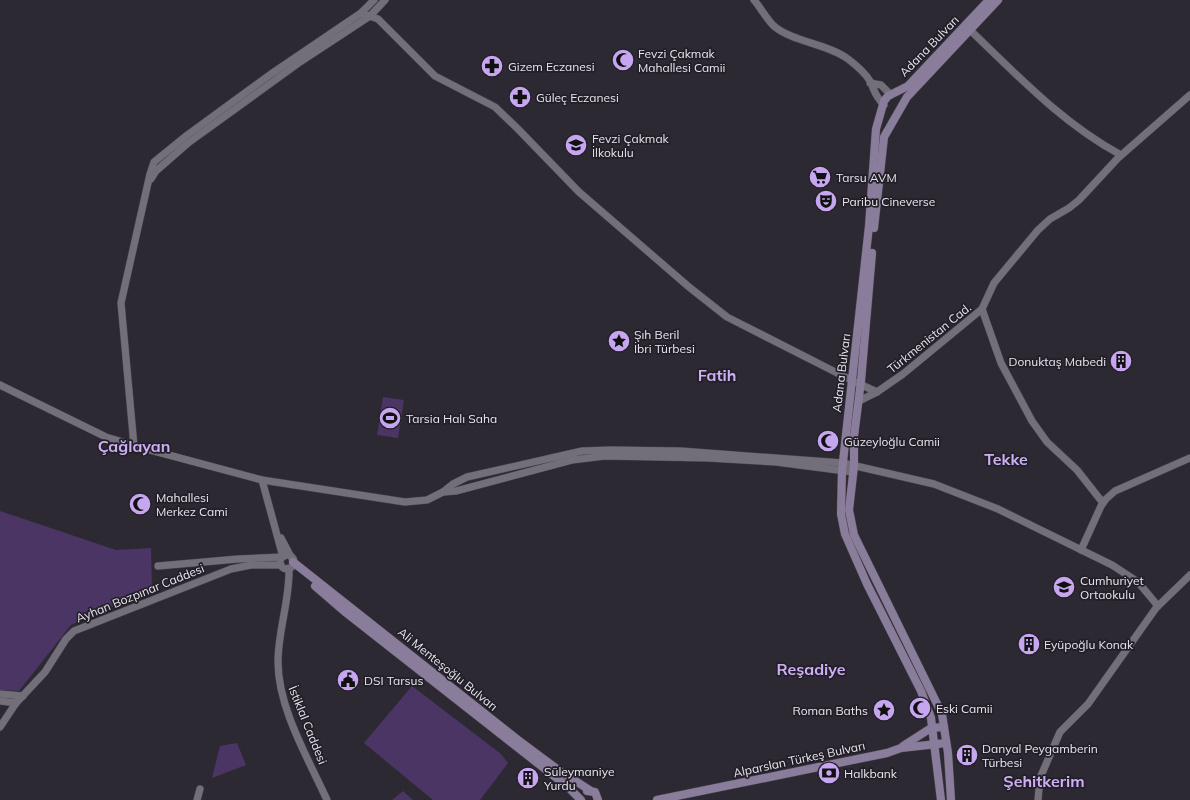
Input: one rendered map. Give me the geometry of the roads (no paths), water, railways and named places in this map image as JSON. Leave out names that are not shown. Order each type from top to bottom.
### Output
[{"type":"main road","name":"Adana Bulvarı","points":[[951,800],[944,727],[938,704],[854,535],[850,510],[854,469],[854,436],[859,401],[857,383],[874,154],[878,123],[886,98],[908,86],[989,0]]},
{"type":"main road","name":"Adana Bulvarı","points":[[940,800],[931,718],[921,691],[867,584],[845,534],[841,514],[842,467],[857,383],[884,137],[904,103],[998,0]]},
{"type":"main road","points":[[891,95],[898,96],[904,103]]},
{"type":"main road","points":[[884,105],[888,113],[898,114]]},
{"type":"main road","name":"Ali Menteşoğlu Bulvarı","points":[[291,563],[556,769],[596,794],[598,799]]},
{"type":"main road","name":"Ali Menteşoğlu Bulvarı","points":[[291,563],[344,611],[562,782],[582,800]]},
{"type":"main road","points":[[900,748],[932,728],[944,727]]},
{"type":"main road","name":"Alparslan Türkeş Bulvarı","points":[[657,800],[817,768],[887,753],[900,748],[946,743]]},
{"type":"main road","points":[[582,800],[584,794],[591,791]]},
{"type":"main road","points":[[598,799],[607,800]]},
{"type":"street","points":[[134,446],[121,303],[151,168],[162,155],[271,74],[361,12],[374,0]]},
{"type":"street","points":[[147,186],[156,171],[188,143],[300,62],[370,16],[385,0]]},
{"type":"street","points":[[754,0],[775,26],[784,32],[836,52],[849,59],[865,74],[874,94],[884,105]]},
{"type":"street","points":[[361,12],[378,19],[435,76],[495,107],[579,192],[689,287],[727,317],[877,392]]},
{"type":"street","points":[[970,30],[1068,122],[1099,143],[1121,155]]},
{"type":"street","points":[[870,83],[881,85],[891,95]]},
{"type":"street","name":"Türkmenistan Cad.","points":[[859,401],[877,392],[903,374],[982,309],[994,283],[1038,230],[1050,219],[1069,208],[1079,200],[1121,155],[1190,95]]},
{"type":"street","points":[[982,309],[1001,363],[1032,421],[1047,442],[1077,470],[1103,502]]},
{"type":"street","points":[[0,385],[106,437],[134,446],[262,480],[405,502],[428,500],[467,477],[582,451],[681,451],[842,467],[907,477],[962,494],[998,509],[1112,565],[1138,582],[1158,606]]},
{"type":"street","points":[[1081,550],[1103,502],[1116,491],[1190,458]]},
{"type":"street","points":[[262,480],[276,527],[282,557],[281,565],[284,568],[291,563]]},
{"type":"street","points":[[276,527],[291,563]]},
{"type":"street","points":[[158,566],[241,558],[286,556],[291,563]]},
{"type":"street","points":[[231,569],[241,558]]},
{"type":"street","name":"İstiklal Caddesi","points":[[291,563],[290,585],[280,633],[278,663],[280,690],[327,800]]},
{"type":"street","name":"Ayhan Bozpınar Caddesi","points":[[0,727],[16,703],[45,672],[66,639],[74,631],[231,569],[251,565],[281,565]]},
{"type":"street","points":[[1038,800],[1040,778],[1060,732],[1088,704],[1158,606],[1190,575]]},
{"type":"street","points":[[0,694],[22,696]]},
{"type":"street","points":[[0,701],[16,703]]},
{"type":"street","points":[[197,800],[200,789]]},
{"type":"place","name":"Fevzi Çakmak Mahallesi Camii","points":[[623,60]]},
{"type":"place","name":"Gizem Eczanesi","points":[[492,66]]},
{"type":"place","name":"Güleç Eczanesi","points":[[520,97]]},
{"type":"place","name":"Fevzi Çakmak İlkokulu","points":[[576,145]]},
{"type":"place","name":"Tarsu AVM","points":[[820,177]]},
{"type":"place","name":"Paribu Cineverse","points":[[826,201]]},
{"type":"place","name":"Şıh Beril İbri Türbesi","points":[[619,341]]},
{"type":"place","name":"Donuktaş Mabedi","points":[[1121,361]]},
{"type":"place","name":"Tarsia Halı Saha","points":[[390,418]]},
{"type":"place","name":"Güzeyloğlu Camii","points":[[828,441]]},
{"type":"place","name":"Mahallesi Merkez Cami","points":[[140,504]]},
{"type":"place","name":"Cumhuriyet Ortaokulu","points":[[1064,587]]},
{"type":"place","name":"Eyüpoğlu Konak","points":[[1029,644]]},
{"type":"place","name":"DSI Tarsus","points":[[348,680]]},
{"type":"place","name":"Eski Camii","points":[[920,708]]},
{"type":"place","name":"Roman Baths","points":[[884,710]]},
{"type":"place","name":"Danyal Peygamberin Türbesi","points":[[967,755]]},
{"type":"place","name":"Halkbank","points":[[829,773]]},
{"type":"place","name":"Süleymaniye Yurdu","points":[[528,778]]},
{"type":"district","name":"Fatih","points":[[717,375]]},
{"type":"district","name":"Çağlayan","points":[[134,446]]},
{"type":"district","name":"Tekke","points":[[1006,459]]},
{"type":"district","name":"Reşadiye","points":[[811,669]]},
{"type":"district","name":"Şehitkerim","points":[[1044,781]]}]
